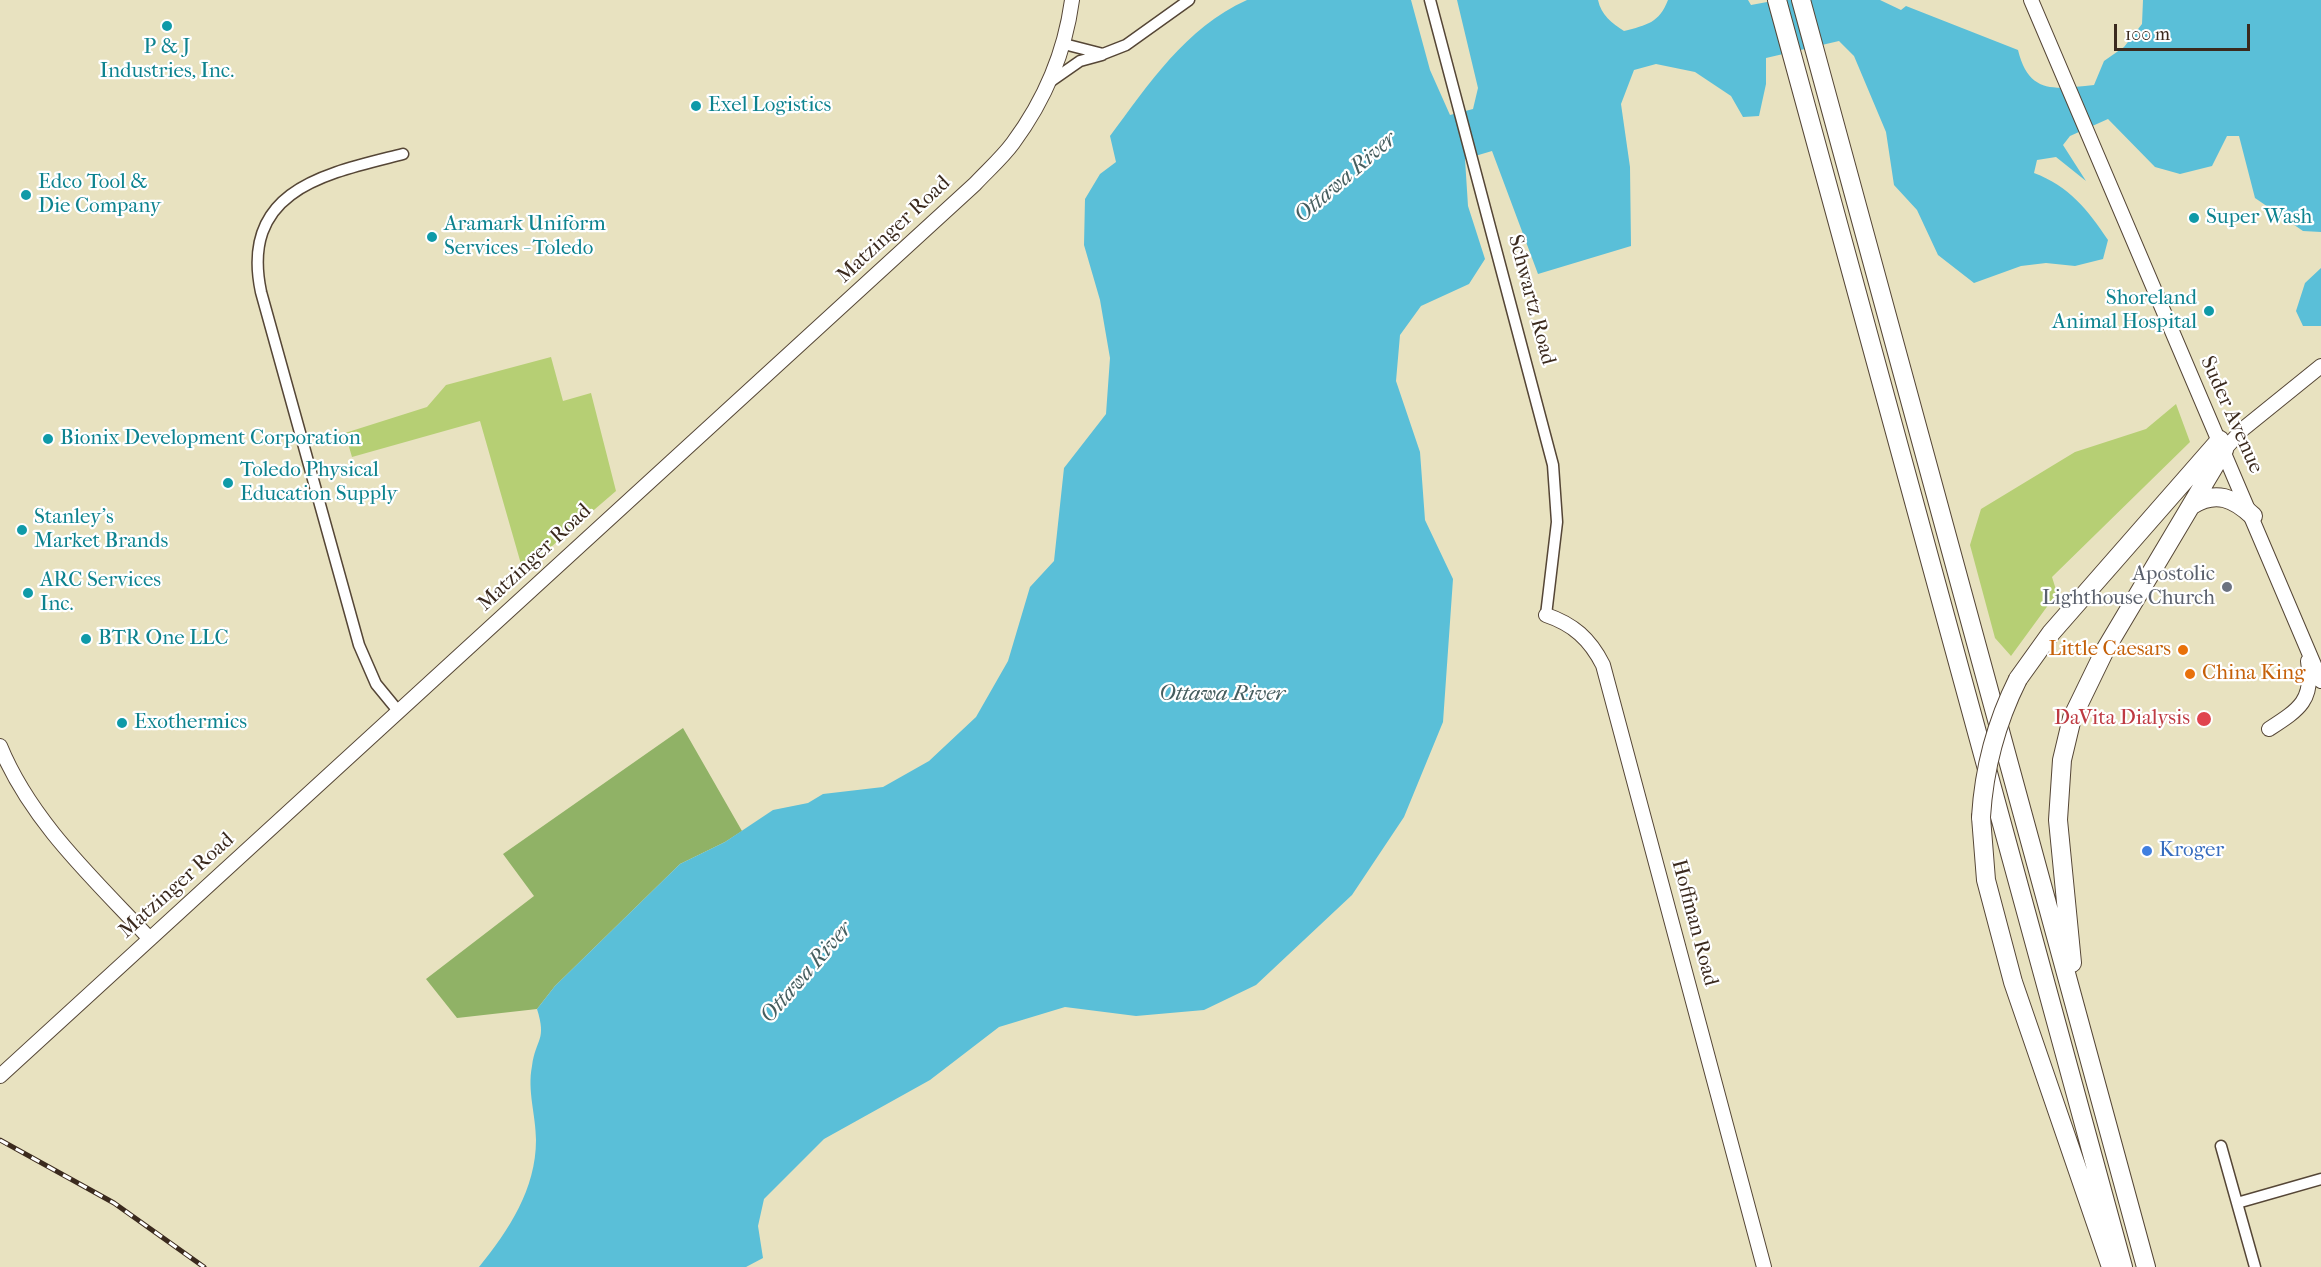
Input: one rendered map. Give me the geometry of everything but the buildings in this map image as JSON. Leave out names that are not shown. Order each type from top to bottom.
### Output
[{"type":"highway","points":[[1777,0],[2123,1267]]},
{"type":"highway","points":[[1801,0],[2146,1267]]},
{"type":"highway","points":[[2076,1007],[2058,827],[2059,782],[2065,746],[2077,706],[2098,661],[2192,505],[2222,445]]},
{"type":"highway","points":[[2111,1267],[2013,982],[1986,880],[1981,817],[1985,773],[1995,732],[2018,679],[2051,633],[2222,445]]},
{"type":"highway","points":[[2192,505],[2209,497],[2226,498],[2239,504],[2253,516]]},
{"type":"street","name":"Matzinger Road","points":[[0,1076],[975,184],[1012,145],[1047,84],[1064,44],[1072,0]]},
{"type":"street","points":[[1047,84],[1080,61],[1126,45],[1189,0]]},
{"type":"street","name":"Schwartz Road","points":[[1430,0],[1553,465],[1557,522],[1546,615]]},
{"type":"street","name":"Suder Avenue","points":[[2031,0],[2253,516],[2321,681]]},
{"type":"street","points":[[1064,44],[1103,54]]},
{"type":"street","points":[[399,712],[376,684],[358,645],[261,292],[258,266],[263,235],[269,221],[277,208],[299,188],[326,174],[403,154]]},
{"type":"street","points":[[2222,445],[2321,366]]},
{"type":"street","name":"Hoffman Road","points":[[1546,615],[1566,623],[1584,636],[1603,664],[1764,1267]]},
{"type":"street","points":[[2269,729],[2290,716],[2307,695],[2310,677],[2306,647]]},
{"type":"street","points":[[0,746],[23,792],[52,833],[150,939]]},
{"type":"street","points":[[2222,1146],[2255,1267]]},
{"type":"street","points":[[2237,1203],[2321,1179]]},
{"type":"green space","points":[[551,357],[563,401],[591,393],[616,491],[523,571],[480,421],[352,457],[345,433],[427,407],[446,385]]},
{"type":"green space","points":[[2176,404],[2190,442],[2052,577],[2057,593],[2011,656],[1995,638],[1970,545],[1981,509],[2075,452],[2146,429]]},
{"type":"green space","points":[[683,728],[742,831],[680,864],[555,986],[537,1009],[457,1018],[426,979],[534,896],[503,854]]},
{"type":"water","name":"Ottawa River","points":[[1247,0],[1411,0],[1430,70],[1450,115],[1473,109],[1478,88],[1457,0],[1598,0],[1604,14],[1624,31],[1651,22],[1661,14],[1668,0],[1748,0],[1751,5],[1778,0],[1880,0],[1901,10],[1906,6],[2018,50],[2023,65],[2037,82],[2045,86],[2067,88],[2094,85],[2104,61],[2124,47],[2142,24],[2143,0],[2321,0],[2321,232],[2303,231],[2255,198],[2239,136],[2227,136],[2212,166],[2180,174],[2155,167],[2108,119],[2070,136],[2063,145],[2086,181],[2056,157],[2037,160],[2034,173],[2068,192],[2093,219],[2108,240],[2103,259],[2075,266],[2046,263],[2021,266],[1974,283],[1938,255],[1917,210],[1894,185],[1886,132],[1854,56],[1839,41],[1766,58],[1766,84],[1759,116],[1743,117],[1731,96],[1695,72],[1656,64],[1634,70],[1621,104],[1630,167],[1631,246],[1538,274],[1492,151],[1465,159],[1468,206],[1485,259],[1469,284],[1421,306],[1400,335],[1396,381],[1420,452],[1425,520],[1453,579],[1443,722],[1404,817],[1352,895],[1256,985],[1204,1010],[1136,1016],[1065,1007],[999,1027],[930,1080],[824,1139],[764,1199],[758,1226],[763,1258],[746,1267],[479,1267],[501,1238],[519,1208],[531,1175],[536,1140],[531,1075],[541,1034],[537,1009],[555,986],[680,864],[725,842],[773,810],[808,803],[823,794],[883,787],[929,761],[976,717],[1008,661],[1030,587],[1054,561],[1064,468],[1106,414],[1110,358],[1100,300],[1084,245],[1085,199],[1100,174],[1116,162],[1110,136],[1154,78],[1170,59],[1205,26]]},
{"type":"water","points":[[2321,268],[2321,326],[2303,326],[2296,311],[2305,283]]},
{"type":"railway","points":[[0,1140],[114,1203],[204,1267]]},
{"type":"place","name":"P & J Industries, Inc.","points":[[167,26]]},
{"type":"place","name":"Exel Logistics","points":[[696,106]]},
{"type":"place","name":"Edco Tool & Die Company","points":[[26,195]]},
{"type":"place","name":"Super Wash","points":[[2194,218]]},
{"type":"place","name":"Aramark Uniform Services - Toledo","points":[[432,237]]},
{"type":"place","name":"Shoreland Animal Hospital","points":[[2209,311]]},
{"type":"place","name":"Bionix Development Corporation","points":[[48,439]]},
{"type":"place","name":"Toledo Physical Education Supply","points":[[228,483]]},
{"type":"place","name":"Stanley's Market Brands","points":[[22,530]]},
{"type":"place","name":"Apostolic Lighthouse Church","points":[[2227,587]]},
{"type":"place","name":"ARC Services Inc.","points":[[28,593]]},
{"type":"place","name":"BTR One LLC","points":[[86,639]]},
{"type":"place","name":"Little Caesars","points":[[2183,650]]},
{"type":"place","name":"China King","points":[[2190,674]]},
{"type":"place","name":"DaVita Dialysis","points":[[2204,719]]},
{"type":"place","name":"Exothermics","points":[[122,723]]},
{"type":"place","name":"Kroger","points":[[2147,851]]}]
